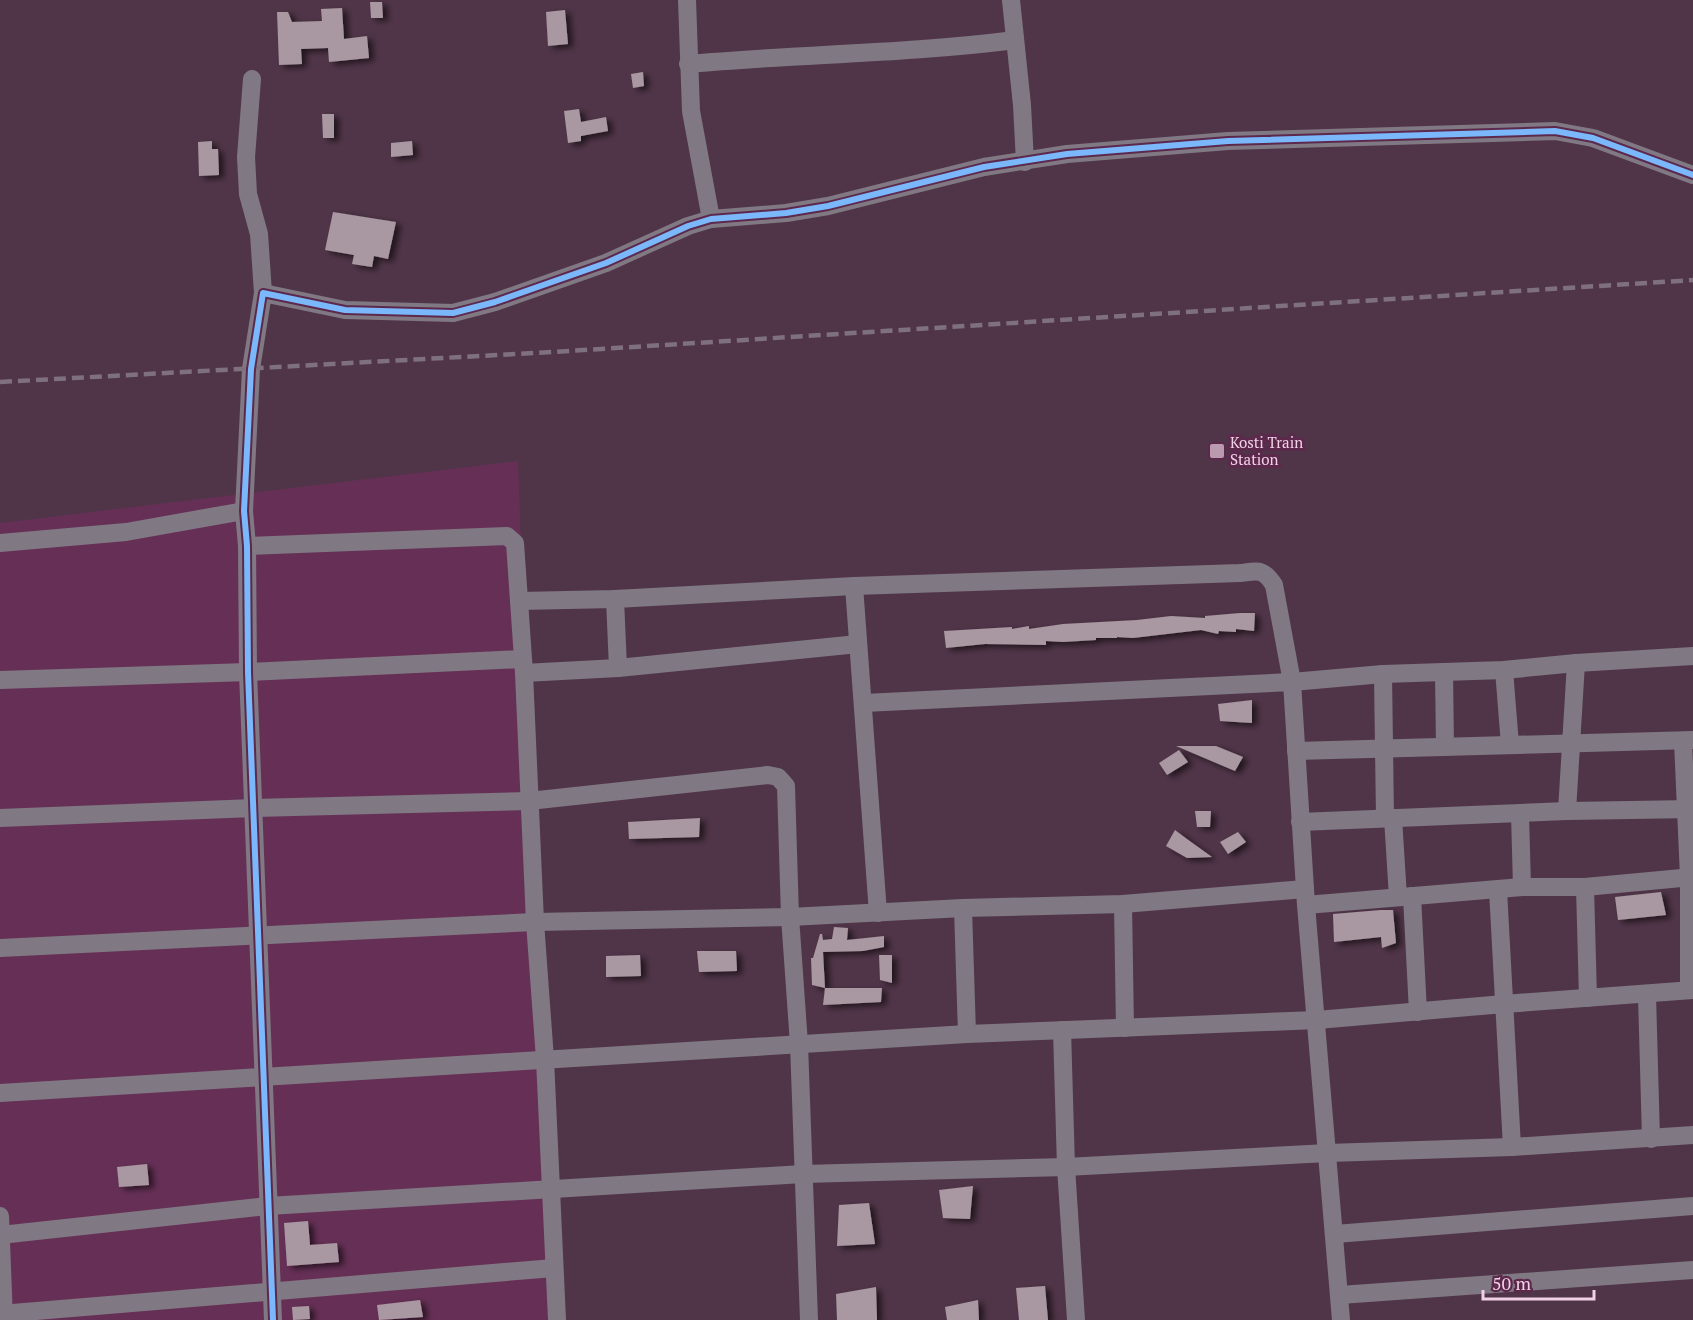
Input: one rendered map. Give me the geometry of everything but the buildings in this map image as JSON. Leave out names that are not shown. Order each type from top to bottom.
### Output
[{"type":"street","points":[[687,0],[691,111],[711,219]]},
{"type":"street","points":[[1011,0],[1022,105],[1025,162]]},
{"type":"street","points":[[688,64],[762,57],[896,52],[1015,40]]},
{"type":"street","points":[[252,79],[246,157],[248,194],[259,234],[263,293],[251,369],[244,511],[247,546],[248,672],[262,1076],[273,1320]]},
{"type":"street","points":[[263,293],[345,310],[453,313],[495,302],[606,263],[688,226],[711,219],[786,213],[828,206],[984,167],[1067,154],[1228,141],[1555,131],[1593,138],[1693,175]]},
{"type":"street","points":[[0,543],[126,532],[244,511]]},
{"type":"street","points":[[247,546],[507,536],[515,543],[535,922],[545,1059],[549,1190],[557,1320]]},
{"type":"street","points":[[519,601],[615,599],[854,586],[1259,571],[1268,575],[1274,585],[1292,682],[1300,822],[1341,1320]]},
{"type":"street","points":[[854,586],[878,913]]},
{"type":"street","points":[[615,599],[618,668]]},
{"type":"street","points":[[0,680],[523,666],[618,668],[858,644]]},
{"type":"street","points":[[864,703],[1292,682],[1383,674],[1504,670],[1693,656]]},
{"type":"street","points":[[1567,811],[1576,663]]},
{"type":"street","points":[[1504,670],[1510,745]]},
{"type":"street","points":[[1444,672],[1445,747]]},
{"type":"street","points":[[1383,674],[1384,748],[1389,818],[1405,896],[1418,1012]]},
{"type":"street","points":[[0,1093],[968,1034],[1317,1020],[1691,990],[1688,740],[1296,751]]},
{"type":"street","points":[[0,818],[254,808],[529,801],[768,775],[778,777],[786,786],[790,917],[799,1044],[809,1320]]},
{"type":"street","points":[[1300,822],[1567,811],[1689,809]]},
{"type":"street","points":[[1520,814],[1522,887]]},
{"type":"street","points":[[0,948],[535,922],[790,917],[963,908],[1405,896],[1522,887],[1585,887],[1691,877]]},
{"type":"street","points":[[1585,887],[1588,998]]},
{"type":"street","points":[[1498,890],[1512,1147]]},
{"type":"street","points":[[1123,904],[1125,1028]]},
{"type":"street","points":[[963,908],[968,1034]]},
{"type":"street","points":[[1647,994],[1651,1138]]},
{"type":"street","points":[[1062,1030],[1066,1167],[1076,1320]]},
{"type":"street","points":[[1,1235],[268,1206],[803,1174],[1066,1167],[1328,1153],[1512,1147],[1693,1135]]},
{"type":"street","points":[[1335,1234],[1693,1206]]},
{"type":"street","points":[[0,1216],[3,1316],[554,1268]]},
{"type":"street","points":[[1340,1295],[1693,1270]]},
{"type":"shaded area","points":[[518,461],[548,1320],[0,1320],[0,523]]},
{"type":"railway","points":[[0,382],[553,352],[1693,280]]},
{"type":"cycle path","points":[[273,1320],[244,511],[251,369],[263,293],[345,310],[453,313],[495,302],[606,263],[688,226],[711,219],[786,213],[828,206],[984,167],[1067,154],[1228,141],[1555,131],[1593,138],[1693,175]]},
{"type":"place","name":"Kosti Train Station","points":[[1217,451]]}]
